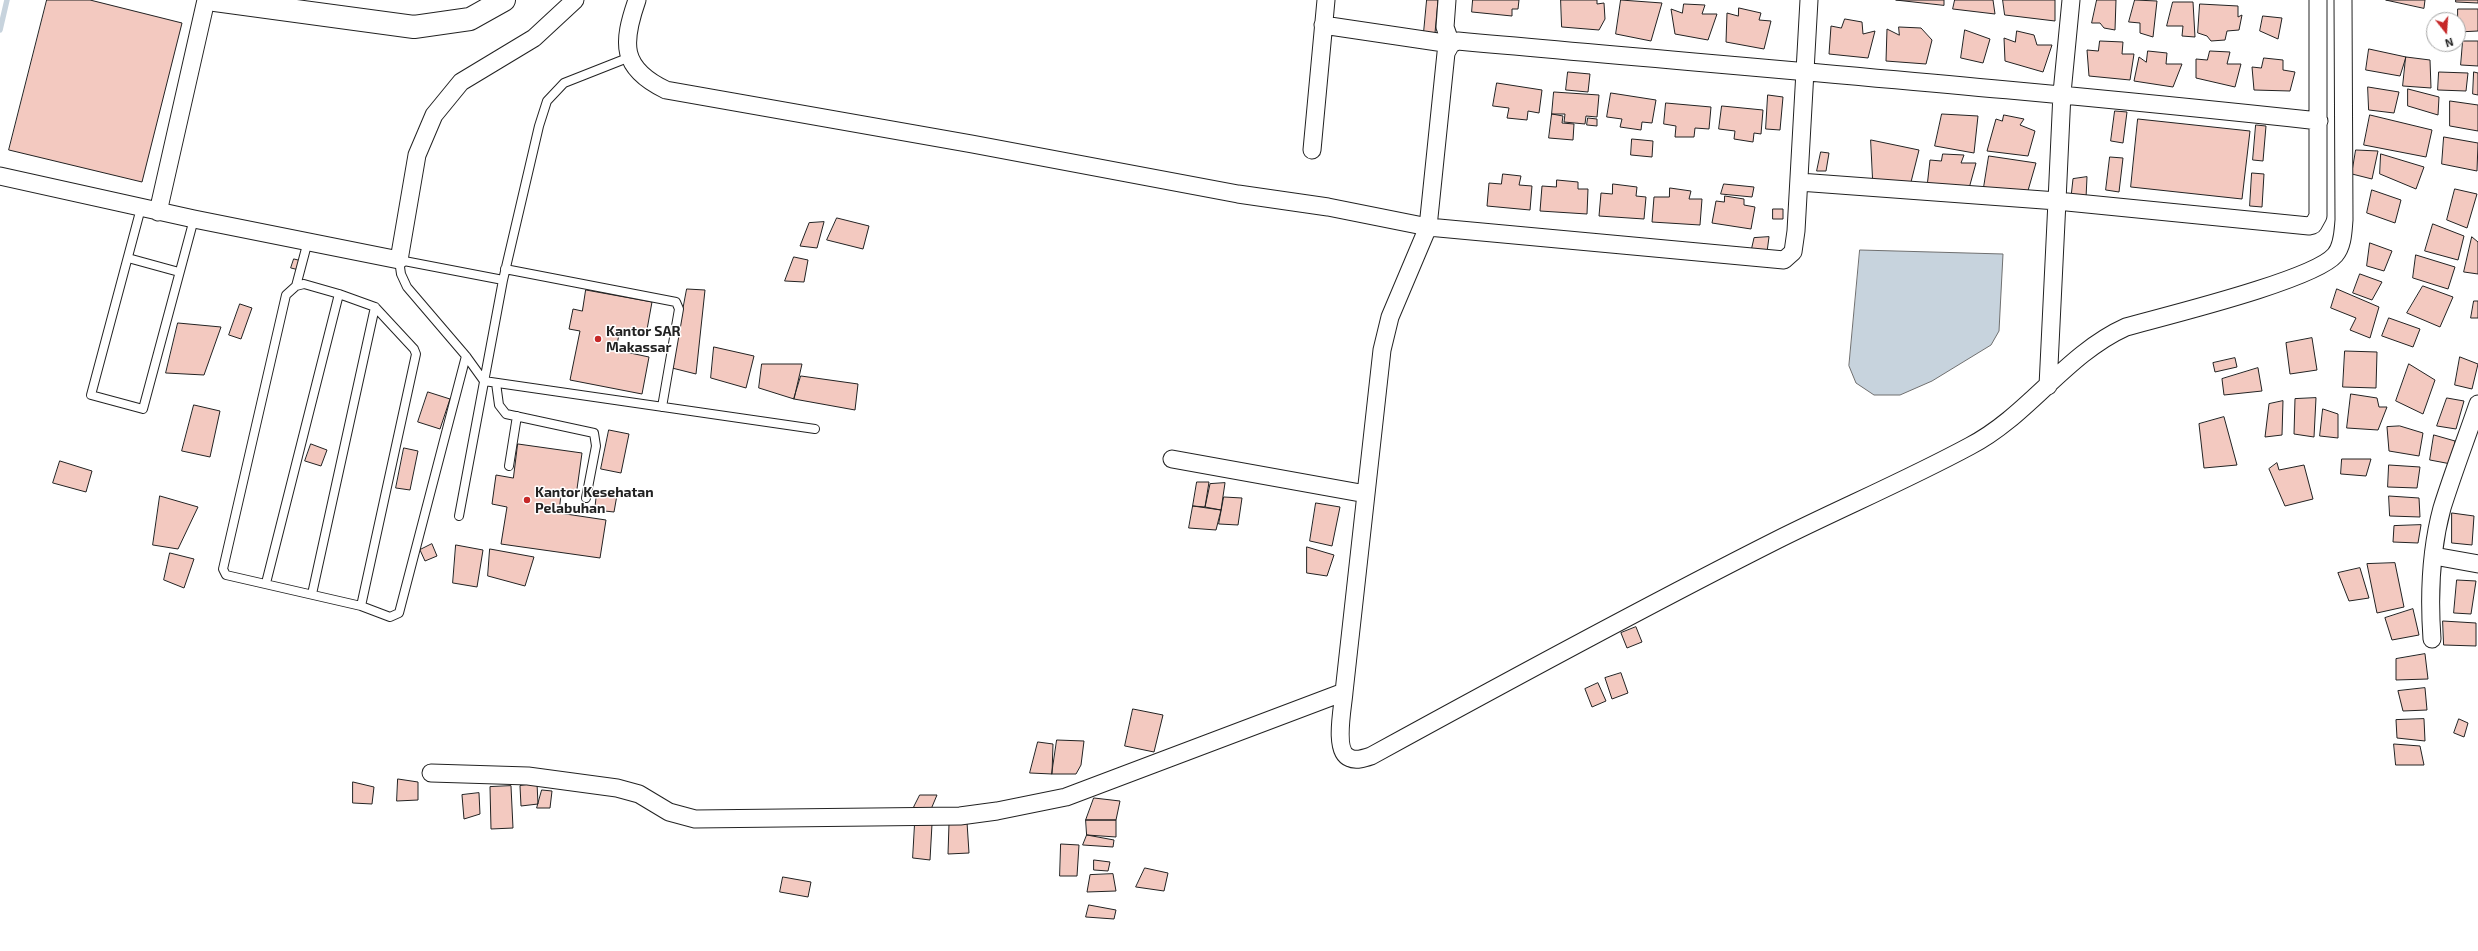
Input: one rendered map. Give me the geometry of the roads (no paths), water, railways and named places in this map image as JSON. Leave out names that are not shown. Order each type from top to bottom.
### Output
[{"type":"street","points":[[158,212],[206,0]]},
{"type":"street","points":[[215,0],[414,27],[470,19],[504,0]]},
{"type":"street","points":[[4,177],[158,212],[399,260],[417,155],[434,115],[461,82],[534,38],[576,0]]},
{"type":"street","points":[[638,0],[628,27],[627,42],[630,57],[638,71],[650,82],[666,90],[980,145],[1238,194],[1328,207],[1428,227],[1784,260],[1793,252],[1799,182],[1809,0]]},
{"type":"street","points":[[1312,150],[1326,0]]},
{"type":"street","points":[[1447,0],[1445,27],[1450,44],[1446,53],[1428,227],[1390,317],[1382,350],[1344,692],[1340,743],[1343,752],[1349,758],[1358,759],[1371,756],[1614,625],[1777,540],[1972,446],[2048,386],[2090,347],[2108,335],[2126,327],[2262,288],[2312,270],[2335,255],[2343,238],[2344,220],[2343,0]]},
{"type":"street","points":[[2048,386],[2062,93],[2071,0]]},
{"type":"street","points":[[1799,182],[2057,201],[2301,226],[2313,225],[2318,216],[2318,0]]},
{"type":"street","points":[[1323,25],[1450,44],[1458,40],[1805,73],[2062,93],[2319,120]]},
{"type":"street","points":[[2432,639],[2430,610],[2434,556],[2442,509],[2478,404]]},
{"type":"street","points":[[1172,459],[1366,494]]},
{"type":"street","points":[[2434,556],[2478,564]]},
{"type":"street","points":[[431,773],[528,776],[617,788],[639,794],[669,812],[695,819],[960,816],[1066,797],[1344,692]]},
{"type":"lane","points":[[459,516],[505,269],[539,126],[547,100],[564,83],[630,57]]},
{"type":"lane","points":[[141,208],[91,395],[143,409],[194,219]]},
{"type":"lane","points":[[296,286],[308,241]]},
{"type":"lane","points":[[128,258],[179,272]]},
{"type":"lane","points":[[503,280],[399,260],[401,274],[407,287],[466,356],[484,381],[815,429]]},
{"type":"lane","points":[[505,269],[677,303],[679,313],[662,407]]},
{"type":"lane","points":[[361,606],[416,354],[382,313],[375,307],[339,294],[304,284],[296,286],[286,295],[223,569],[226,575],[361,606],[390,616],[399,613],[466,356]]},
{"type":"lane","points":[[266,583],[339,294]]},
{"type":"lane","points":[[312,594],[375,307]]},
{"type":"lane","points":[[496,383],[501,409],[506,414],[594,433],[596,446],[586,498]]},
{"type":"lane","points":[[509,466],[517,416]]},
{"type":"waterway","points":[[0,30],[7,0]]},
{"type":"place","name":"Kantor SAR Makassar","points":[[598,339]]},
{"type":"place","name":"Kantor Kesehatan Pelabuhan","points":[[527,500]]}]
